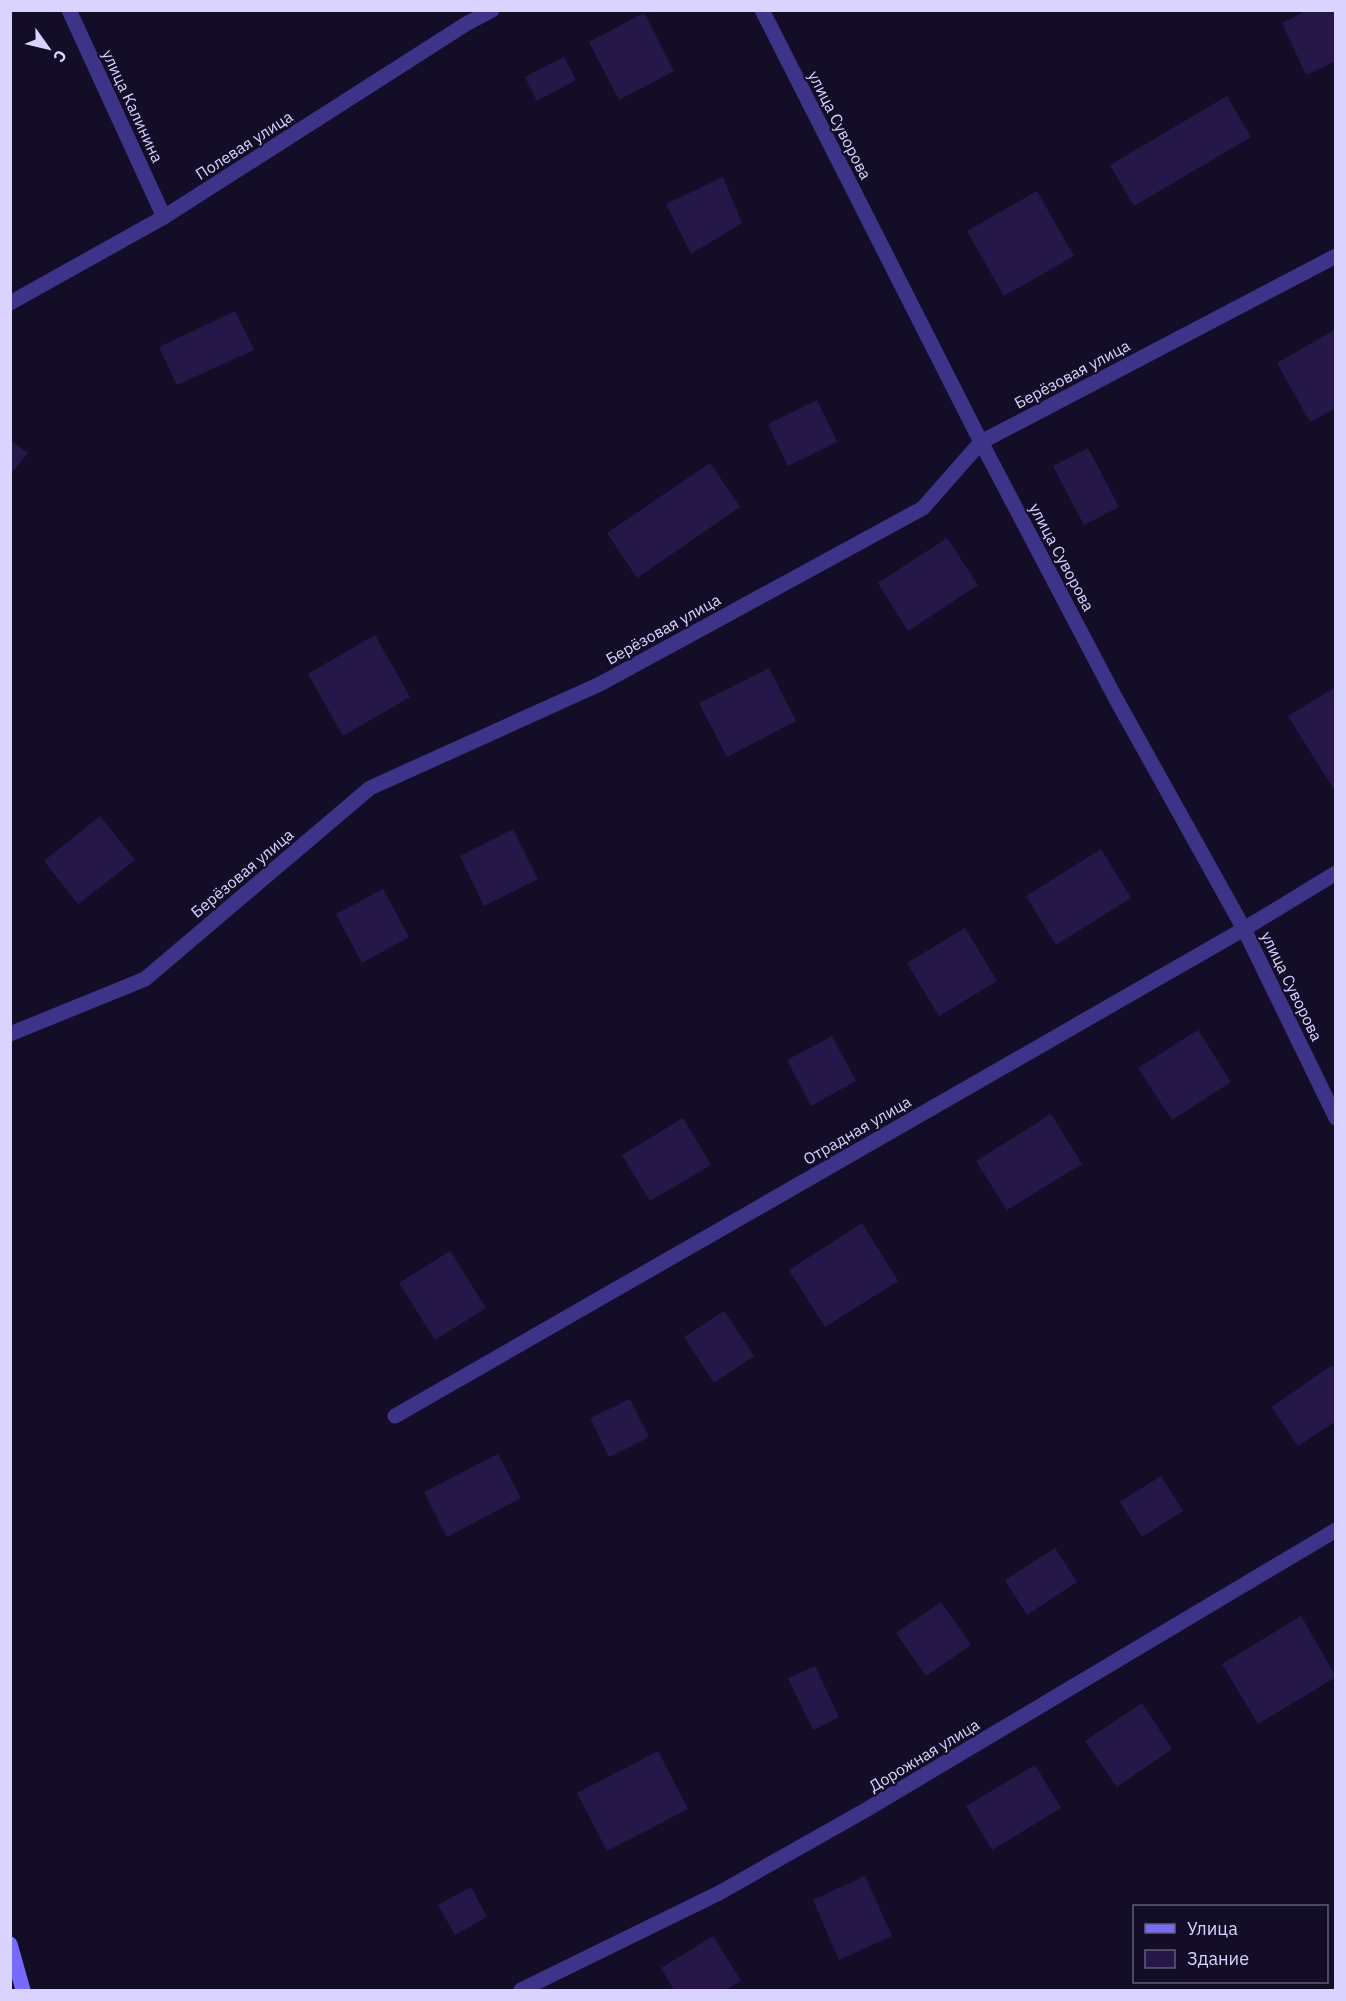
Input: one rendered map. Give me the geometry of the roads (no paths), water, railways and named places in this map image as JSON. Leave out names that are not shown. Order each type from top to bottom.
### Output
[{"type":"main road","points":[[10,1944],[23,1990]]},
{"type":"street","name":"улица Калинина","points":[[69,10],[164,217]]},
{"type":"street","name":"Полевая улица","points":[[10,303],[164,217],[466,24],[492,10]]},
{"type":"street","name":"улица Суворова","points":[[762,10],[981,442],[1116,699],[1244,929],[1335,1118]]},
{"type":"street","name":"Берёзовая улица","points":[[10,1034],[145,980],[370,788],[600,684],[923,508],[981,442],[1335,256]]},
{"type":"street","name":"Отрадная улица","points":[[395,1416],[1244,929],[1335,873]]},
{"type":"street","name":"Дорожная улица","points":[[521,1990],[719,1893],[843,1823],[1335,1530]]}]
